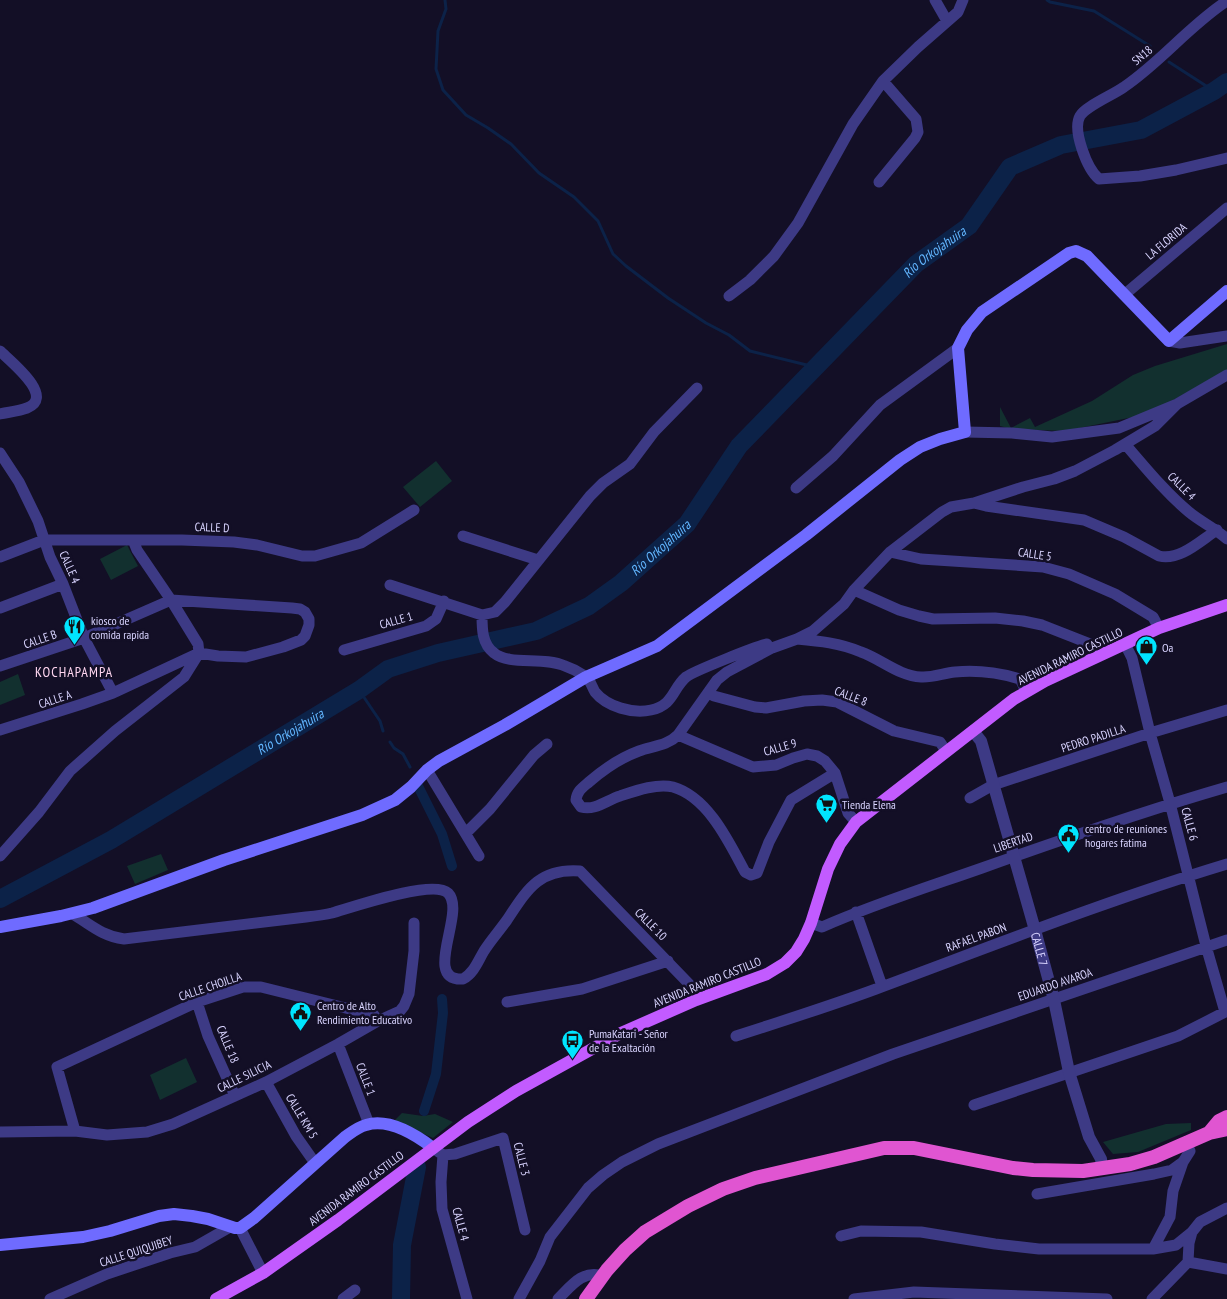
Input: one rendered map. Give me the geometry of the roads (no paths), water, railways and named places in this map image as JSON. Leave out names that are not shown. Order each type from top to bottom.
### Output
[{"type":"highway","points":[[1209,1133],[1219,1121],[1227,1117]]},
{"type":"highway","points":[[586,1299],[618,1256],[645,1232],[688,1206],[722,1189],[755,1178],[884,1148],[914,1148],[997,1166],[1033,1170],[1083,1171],[1130,1164],[1154,1157],[1209,1133],[1227,1129]]},
{"type":"main road","points":[[0,927],[73,914],[224,860],[362,815],[395,800],[439,761],[506,725],[586,677],[657,646],[806,535],[900,460],[920,447],[940,438],[965,432],[958,348],[967,330],[982,312],[1069,253],[1076,251],[1087,256],[1169,341],[1227,291]]},
{"type":"main road","name":"AVENIDA RAMIRO CASTILLO","points":[[216,1299],[263,1273],[438,1151],[494,1104],[573,1058],[621,1033],[696,1000],[767,974],[785,963],[796,952],[804,939],[828,869],[840,844],[856,822],[1026,691],[1159,628],[1227,605]]},
{"type":"main road","points":[[0,1246],[83,1237],[159,1216],[174,1214],[208,1219],[235,1228],[254,1218],[345,1137],[357,1128],[369,1124],[401,1128],[416,1135],[438,1151]]},
{"type":"street","points":[[935,0],[947,21]]},
{"type":"street","points":[[729,296],[750,280],[774,256],[798,223],[853,124],[883,81],[958,12],[963,0]]},
{"type":"street","name":"SN18","points":[[1227,1],[1126,86],[1086,109],[1079,117],[1078,127],[1085,159],[1093,174],[1099,179],[1140,176],[1227,158]]},
{"type":"street","points":[[879,182],[915,138],[918,127],[916,119],[883,81]]},
{"type":"street","name":"LA FLORIDA","points":[[1124,295],[1227,208]]},
{"type":"street","points":[[1169,341],[1180,343],[1227,336]]},
{"type":"street","points":[[796,488],[833,456],[880,405],[958,348]]},
{"type":"street","points":[[0,351],[34,386],[37,394],[36,400],[28,408],[0,414]]},
{"type":"street","points":[[965,432],[1012,433],[1052,437],[1118,428],[1177,404],[1227,375]]},
{"type":"street","points":[[482,620],[495,612],[505,602],[590,496],[630,464],[654,432],[697,388]]},
{"type":"street","points":[[835,773],[792,800],[769,842],[757,873],[751,875],[746,872],[727,837],[713,817],[690,794],[672,787],[655,786],[619,796],[589,808],[578,805],[576,800],[578,791],[608,766],[638,752],[667,744],[678,735],[717,680],[727,672],[772,648],[813,631],[844,604],[854,590],[890,552],[942,512],[1068,474],[1155,426],[1177,404]]},
{"type":"street","name":"CALLE 4","points":[[1125,444],[1161,485],[1189,512],[1217,530],[1227,539]]},
{"type":"street","name":"CALLE 4","points":[[0,453],[19,482],[34,513],[84,638],[113,693]]},
{"type":"street","points":[[974,503],[1084,520],[1098,525],[1159,556],[1165,557],[1178,556],[1217,530]]},
{"type":"street","name":"CALLE D","points":[[0,557],[44,540],[234,542],[257,544],[302,556],[315,556],[361,543],[414,510]]},
{"type":"street","points":[[463,536],[538,560]]},
{"type":"street","points":[[0,856],[39,812],[70,770],[184,676],[199,653],[198,644],[137,550],[133,540]]},
{"type":"street","name":"CALLE 5","points":[[890,552],[921,559],[1010,564],[1043,568],[1069,574],[1115,594],[1154,616],[1159,628]]},
{"type":"street","points":[[0,608],[64,584]]},
{"type":"street","points":[[390,585],[444,601],[482,620]]},
{"type":"street","points":[[854,590],[899,610],[933,620],[994,618],[1042,624],[1093,645],[1098,656]]},
{"type":"street","points":[[171,600],[292,608],[306,612],[309,619],[305,636],[301,640],[283,647],[246,657],[199,653]]},
{"type":"street","name":"CALLE B","points":[[1,663],[84,638],[171,600]]},
{"type":"street","name":"CALLE 1","points":[[344,650],[426,626],[436,619],[444,601]]},
{"type":"street","points":[[482,620],[484,640],[496,655],[506,659],[546,660],[563,665],[586,677],[596,693],[610,703],[632,710],[644,711],[654,709],[671,699],[687,676],[763,644],[770,644],[772,648]]},
{"type":"street","points":[[797,639],[847,646],[909,675],[922,677],[956,672],[1008,675],[1020,679],[1026,691]]},
{"type":"street","name":"CALLE 6","points":[[1125,644],[1132,658],[1150,733],[1190,876],[1206,946],[1226,1011]]},
{"type":"street","name":"CALLE A","points":[[0,730],[113,693],[199,653]]},
{"type":"street","name":"CALLE 8","points":[[709,693],[755,708],[766,708],[804,701],[822,700],[837,702],[894,731],[940,742],[946,751]]},
{"type":"street","name":"PEDRO PADILLA","points":[[970,798],[993,785],[1150,733],[1227,710]]},
{"type":"street","name":"CALLE 7","points":[[973,731],[981,741],[1054,1000],[1069,1072],[1089,1137],[1101,1159],[1102,1169]]},
{"type":"street","name":"CALLE 9","points":[[678,735],[753,767],[776,765],[807,754],[817,756],[825,761],[835,773],[848,813],[856,822]]},
{"type":"street","points":[[466,833],[490,809],[534,755],[547,744]]},
{"type":"street","points":[[427,770],[479,856]]},
{"type":"street","name":"LIBERTAD","points":[[811,923],[822,927],[856,912],[1013,857],[1170,803],[1227,787]]},
{"type":"street","name":"RAFAEL PABON","points":[[736,1036],[1227,864]]},
{"type":"street","name":"CALLE 10","points":[[73,914],[96,930],[124,939],[314,916],[331,913],[370,901],[417,891],[440,889],[452,898],[454,908],[452,926],[444,956],[445,969],[454,978],[463,979],[476,966],[483,952],[534,883],[554,873],[580,871],[692,987],[696,1000]]},
{"type":"street","points":[[856,912],[882,986]]},
{"type":"street","name":"CALLE SILICIA","points":[[0,1132],[75,1131],[107,1135],[147,1132],[173,1124],[266,1082],[338,1044],[378,1020],[400,1011],[409,994],[414,952],[414,923]]},
{"type":"street","name":"EDUARDO AVAROA","points":[[519,1299],[540,1262],[550,1237],[588,1188],[603,1174],[622,1162],[658,1144],[892,1054],[1227,940]]},
{"type":"street","points":[[507,1002],[582,989],[668,961]]},
{"type":"street","name":"CALLE CHOJLLA","points":[[75,1131],[57,1067],[197,1002],[243,987],[261,987],[374,1015],[378,1020]]},
{"type":"street","name":"CALLE 18","points":[[197,1002],[208,1036],[235,1096]]},
{"type":"street","points":[[974,1105],[1178,1036],[1226,1011]]},
{"type":"street","name":"CALLE 1","points":[[338,1044],[369,1124]]},
{"type":"street","name":"CALLE KM 5","points":[[266,1082],[296,1136],[315,1163]]},
{"type":"street","name":"CALLE 3","points":[[438,1151],[454,1154],[503,1138],[525,1230]]},
{"type":"street","points":[[1153,1249],[1170,1217],[1174,1191],[1183,1162],[1190,1151],[1186,1143]]},
{"type":"street","name":"CALLE 4","points":[[438,1151],[442,1209],[467,1299]]},
{"type":"street","points":[[1037,1194],[1154,1174],[1172,1170],[1183,1162]]},
{"type":"street","points":[[841,1236],[861,1231],[913,1232],[1039,1249],[1153,1249],[1172,1246],[1192,1232],[1200,1222],[1227,1208]]},
{"type":"street","points":[[235,1228],[263,1273]]},
{"type":"street","name":"CALLE QUIQUIBEY","points":[[50,1299],[108,1274],[170,1253],[195,1247],[235,1228]]},
{"type":"street","points":[[1152,1299],[1188,1262],[1189,1243],[1192,1232]]},
{"type":"street","points":[[1188,1262],[1227,1269]]},
{"type":"street","points":[[558,1299],[585,1275],[596,1274],[603,1276]]},
{"type":"street","points":[[342,1299],[355,1290]]},
{"type":"street","points":[[854,1299],[914,1292],[1107,1299]]},
{"type":"waterway","points":[[445,0],[446,9],[438,31],[436,69],[443,90],[466,115],[511,144],[539,173],[574,197],[598,221],[613,254],[668,298],[706,323],[729,335],[750,351],[815,367]]},
{"type":"waterway","points":[[1047,0],[1094,11],[1150,46]]},
{"type":"waterway","points":[[1169,62],[1214,91]]},
{"type":"waterway","name":"Río Orkojahuira","points":[[0,899],[111,840],[359,690],[388,669],[438,653],[536,631],[589,606],[621,583],[687,524],[739,446],[916,264],[969,226],[1010,167],[1061,145],[1141,130],[1214,91],[1227,82]]},
{"type":"waterway","points":[[359,690],[380,721],[383,731]]},
{"type":"waterway","points":[[390,742],[394,748],[403,754],[410,767]]},
{"type":"waterway","points":[[417,784],[442,834],[452,866]]},
{"type":"waterway","points":[[424,1111],[436,1074],[443,1013],[442,999]]},
{"type":"waterway","points":[[401,1299],[402,1245],[417,1167]]},
{"type":"place","name":"kiosco de comida rapida","points":[[75,646]]},
{"type":"place","name":"Oa","points":[[1146,666]]},
{"type":"place","name":"Tienda Elena","points":[[826,823]]},
{"type":"place","name":"centro de reuniones hogares fatima","points":[[1069,854]]},
{"type":"place","name":"Centro de Alto Rendimiento Educativo","points":[[301,1031]]},
{"type":"place","name":"PumaKatari - Señor de la Exaltación","points":[[573,1059]]},
{"type":"district","name":"KOCHAPAMPA","points":[[74,672]]}]
